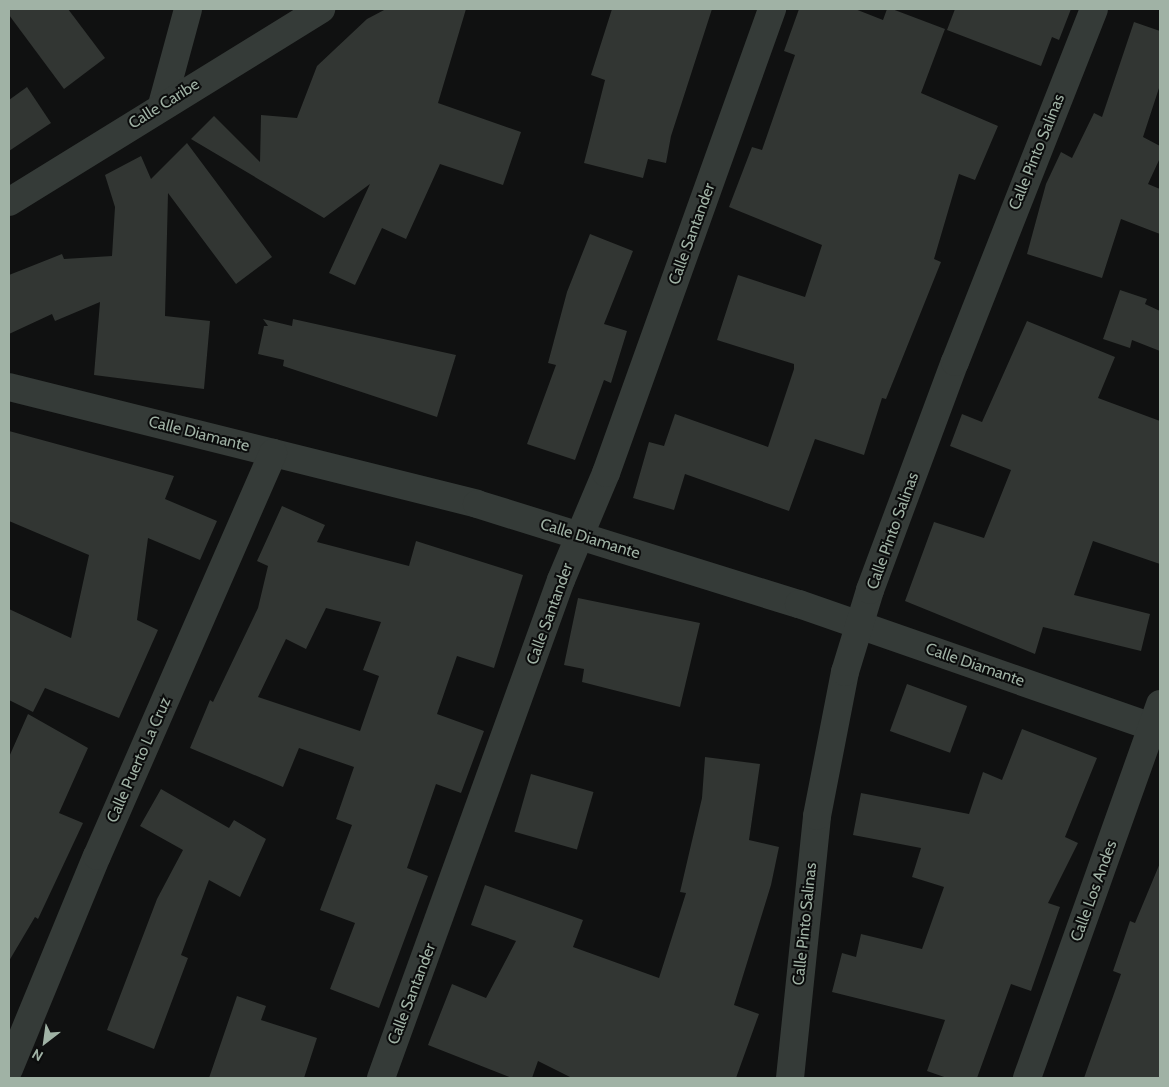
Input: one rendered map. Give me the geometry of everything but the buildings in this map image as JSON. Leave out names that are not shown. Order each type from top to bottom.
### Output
[{"type":"street","points":[[162,105],[188,9]]},
{"type":"street","name":"Calle Caribe","points":[[9,202],[162,105],[321,9]]},
{"type":"street","name":"Calle Santander","points":[[381,1078],[580,535],[606,473],[772,9]]},
{"type":"street","name":"Calle Pinto Salinas","points":[[790,1078],[817,816],[830,742],[860,625],[954,362],[1094,9]]},
{"type":"street","name":"Calle Diamante","points":[[9,387],[477,504],[580,535],[1157,720]]},
{"type":"street","name":"Calle Puerto La Cruz","points":[[9,1069],[273,453]]},
{"type":"street","name":"Calle Los Andes","points":[[1027,1078],[1157,720]]}]
